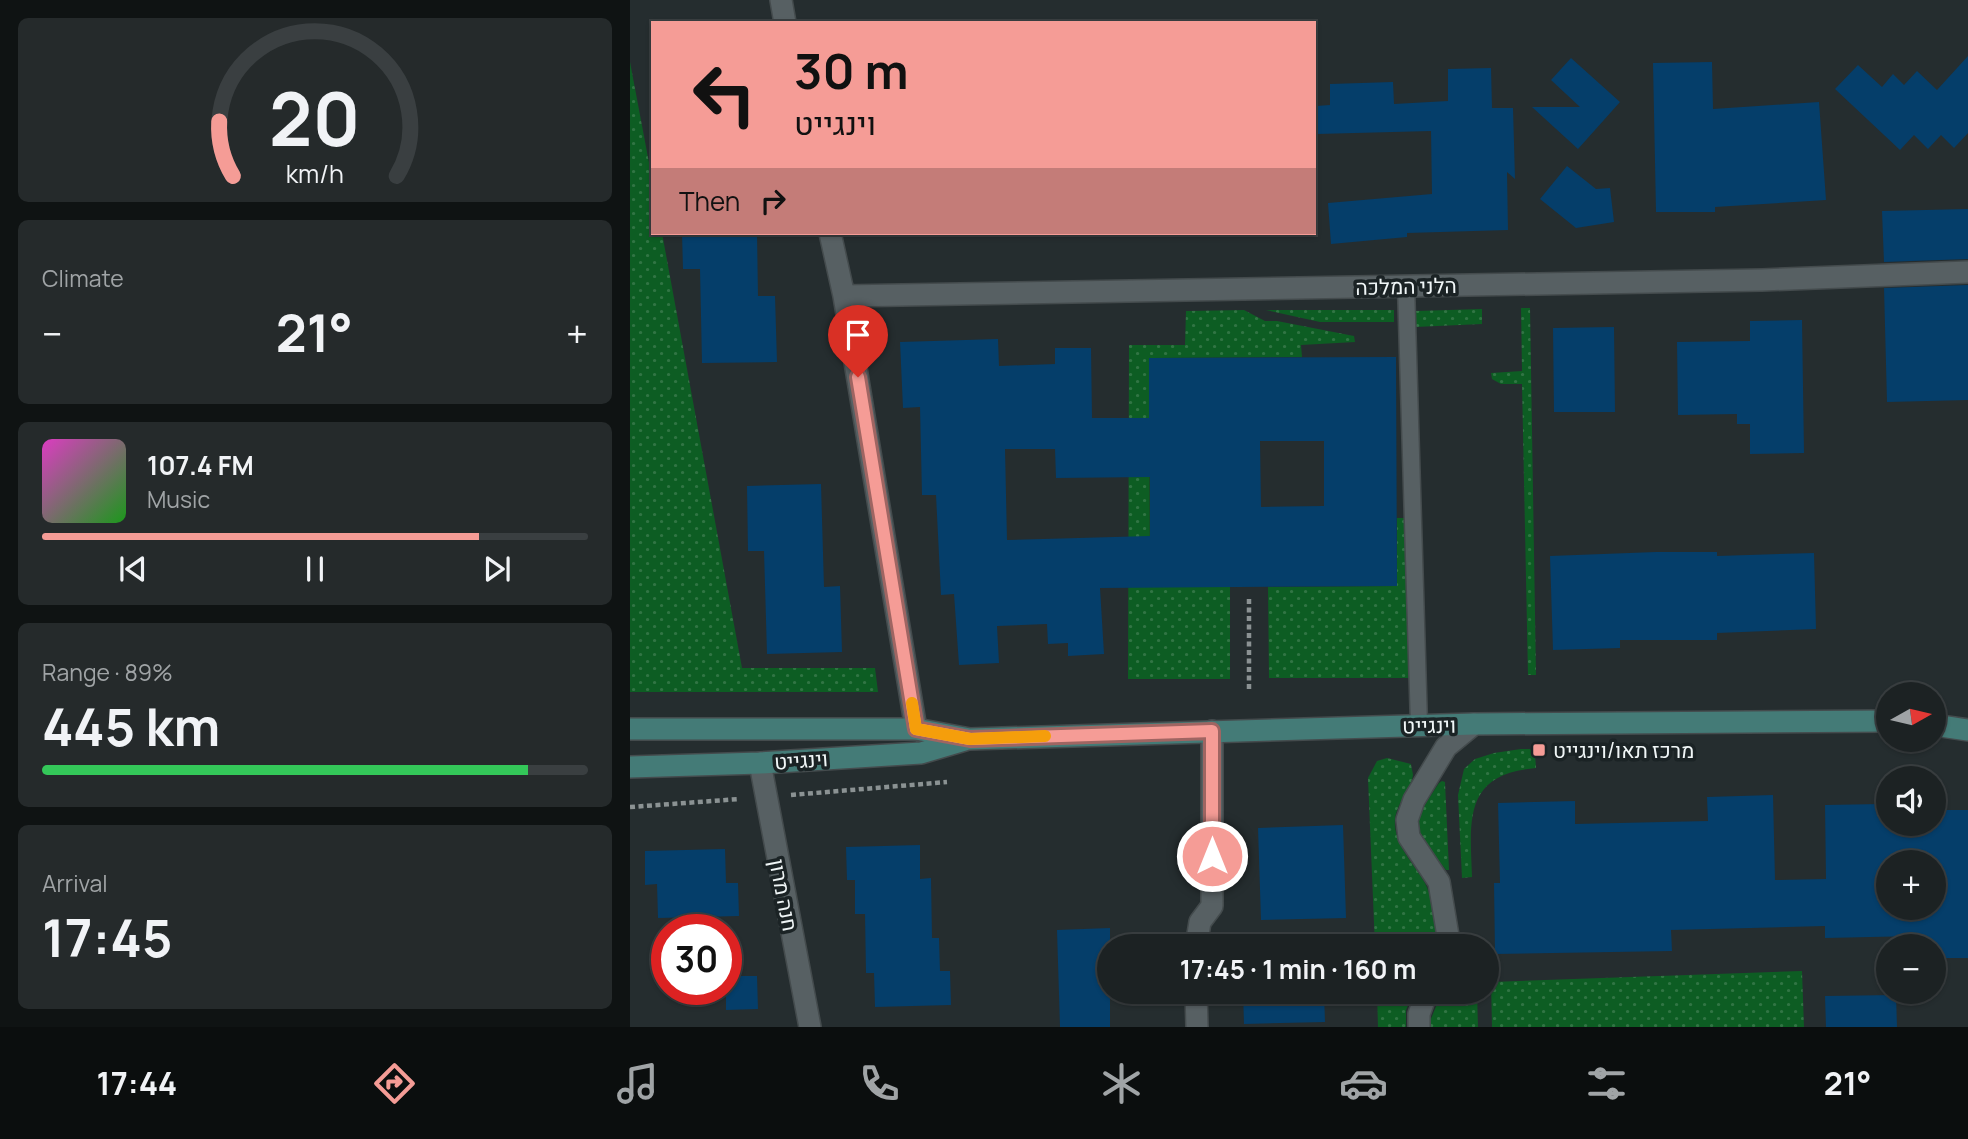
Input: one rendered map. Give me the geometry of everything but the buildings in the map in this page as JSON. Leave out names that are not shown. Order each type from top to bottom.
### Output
[{"type":"street","points":[[780,0],[785,21]]},
{"type":"street","points":[[830,235],[844,296],[916,729]]},
{"type":"street","name":"הלני המלכה","points":[[844,296],[1762,281],[1968,272]]},
{"type":"street","points":[[1946,716],[1968,713]]},
{"type":"street","name":"וינגייט","points":[[630,729],[916,729],[970,739],[1419,725],[1876,721]]},
{"type":"street","points":[[1448,934],[1439,882],[1409,836],[1407,820],[1414,800],[1446,747],[1474,724]]},
{"type":"street","points":[[1946,727],[1968,730]]},
{"type":"street","points":[[1198,934],[1200,922],[1212,906],[1212,731]]},
{"type":"street","name":"וינגייט","points":[[630,767],[760,763],[920,753],[970,739]]},
{"type":"street","name":"חנה מרון","points":[[760,763],[810,1027]]},
{"type":"street","points":[[1196,1004],[1196,1027]]},
{"type":"street","points":[[1419,1027],[1423,1004]]},
{"type":"lane","points":[[1406,286],[1419,725]]},
{"type":"path","points":[[1249,596],[1249,689]]},
{"type":"green space","points":[[630,62],[651,173],[651,235],[662,235],[742,668],[875,668],[878,692],[630,692]]},
{"type":"green space","points":[[1521,308],[1530,308],[1536,675],[1528,675],[1522,384],[1501,384],[1492,379],[1491,373],[1522,371]]},
{"type":"green space","points":[[1482,309],[1482,324],[1415,327],[1415,311]]},
{"type":"green space","points":[[1244,310],[1265,321],[1354,336],[1355,342],[1301,345],[1302,357],[1149,358],[1150,587],[1230,587],[1230,679],[1128,679],[1129,345],[1185,345],[1186,311]]},
{"type":"green space","points":[[1266,310],[1394,310],[1394,322],[1320,322]]},
{"type":"green space","points":[[1397,518],[1410,518],[1412,678],[1269,678],[1268,587],[1397,586]]},
{"type":"green space","points":[[1530,749],[1535,754],[1536,768],[1512,772],[1495,780],[1483,790],[1472,819],[1472,877],[1462,878],[1458,795],[1464,769],[1475,759]]},
{"type":"green space","points":[[1387,758],[1411,764],[1413,775],[1397,812],[1396,834],[1431,898],[1435,934],[1374,934],[1368,778],[1377,761]]},
{"type":"green space","points":[[1442,781],[1445,782],[1449,870],[1446,870],[1427,845],[1418,828],[1422,810]]},
{"type":"green space","points":[[1802,971],[1804,1027],[1492,1027],[1491,1004],[1499,1004],[1499,982]]},
{"type":"green space","points":[[1377,1004],[1409,1004],[1406,1027],[1378,1027]]},
{"type":"green space","points":[[1437,1004],[1477,1004],[1478,1027],[1430,1027]]},
{"type":"slow traffic","points":[[912,703],[916,729],[970,739],[1045,736]]},
{"type":"place","name":"מרכז תאו/וינגייט","points":[[1539,750]]},
{"type":"route","points":[[858,377],[916,729],[970,739],[1212,731],[1212,856]]}]
